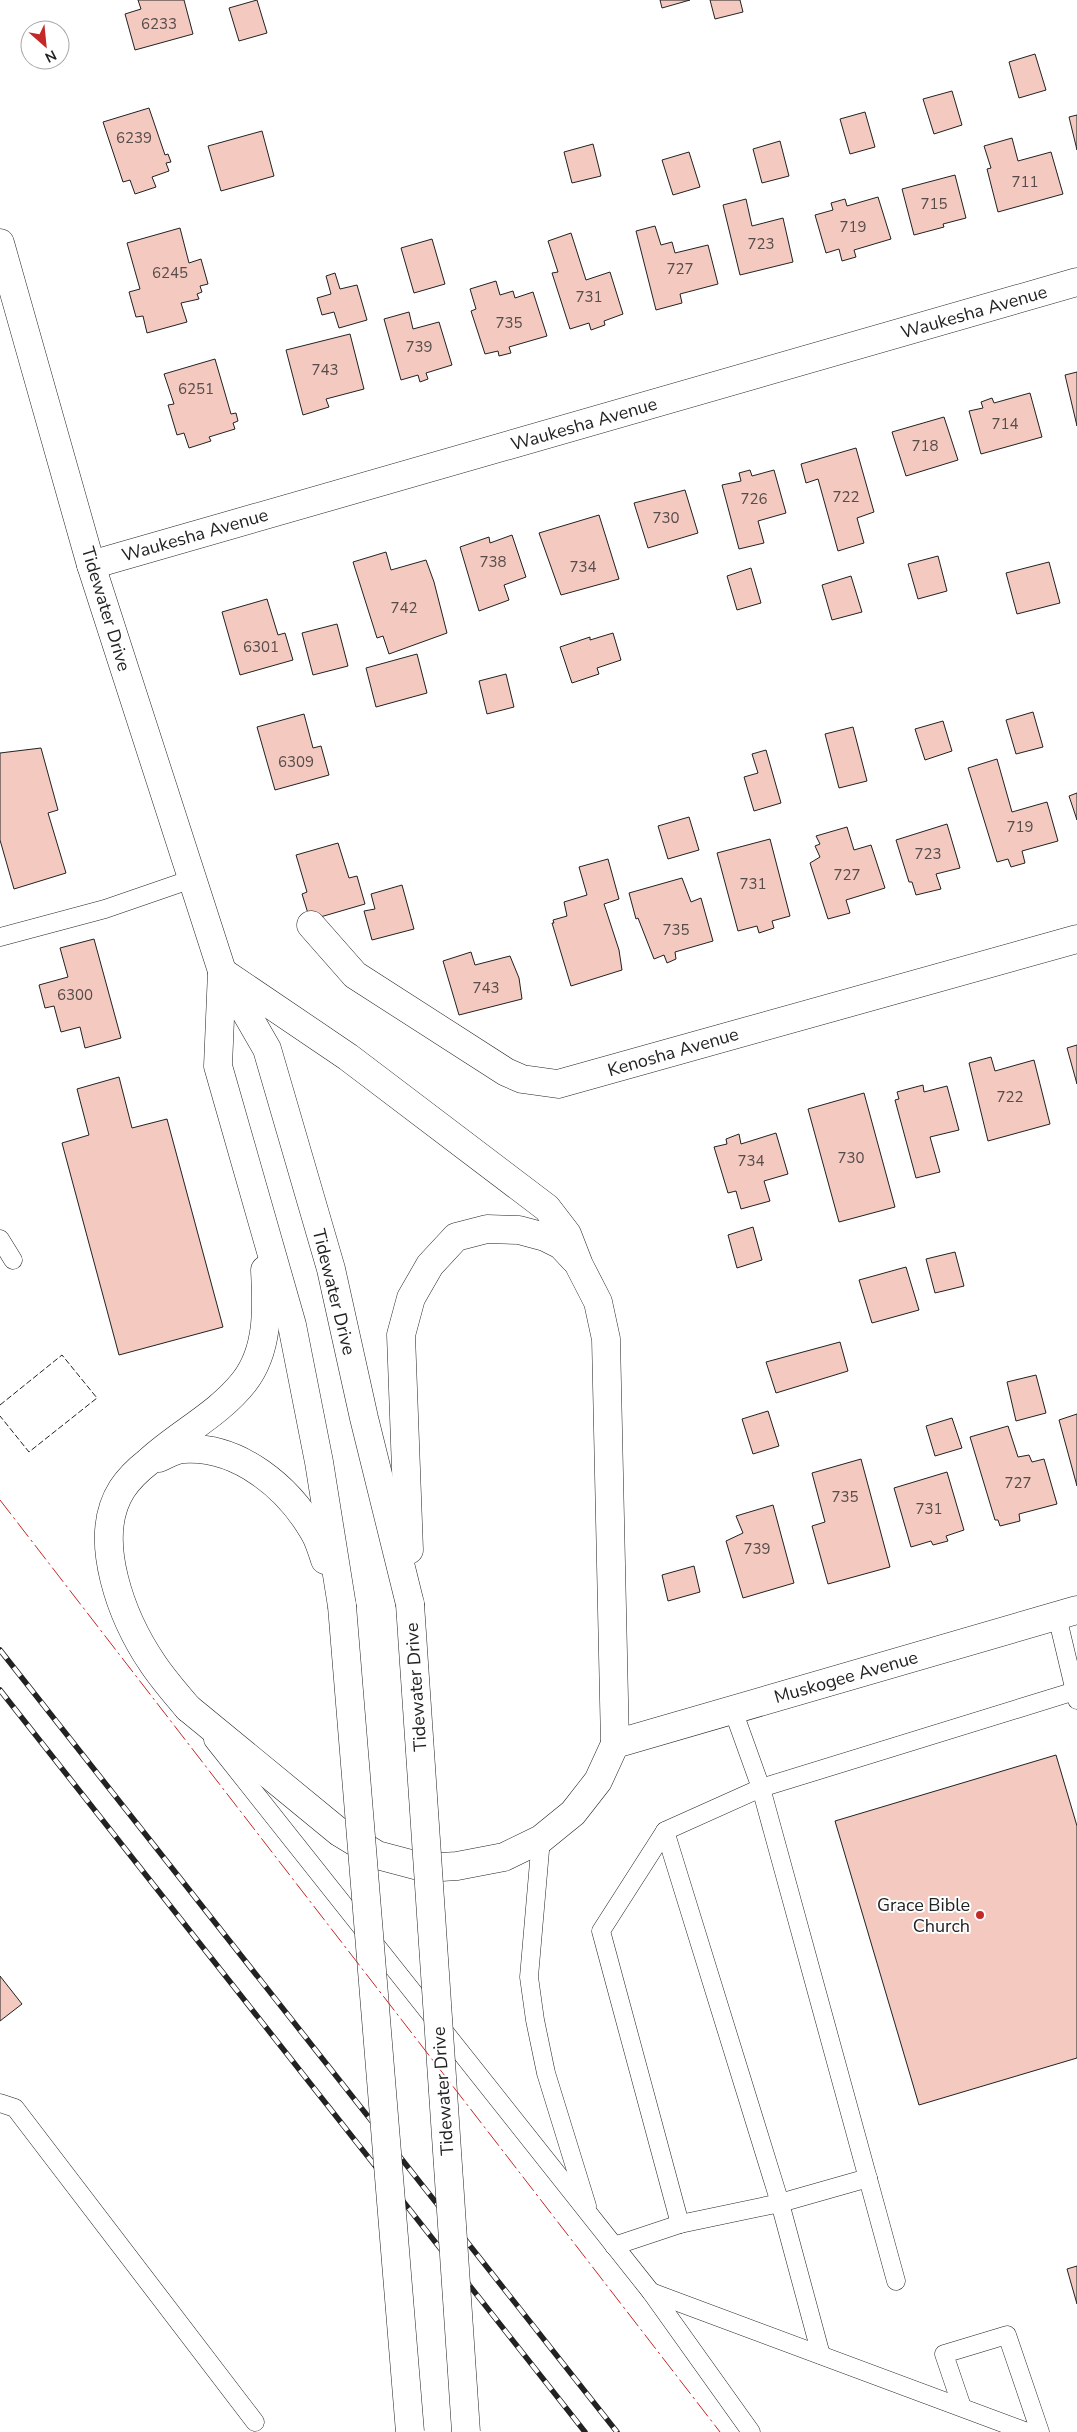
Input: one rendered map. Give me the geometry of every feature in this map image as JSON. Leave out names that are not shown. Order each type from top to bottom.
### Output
[{"type":"main road","name":"Tidewater Drive","points":[[0,244],[92,565],[222,971],[267,1049],[331,1269],[364,1418],[410,1604],[466,2432]]},
{"type":"main road","name":"Waukesha Avenue","points":[[92,565],[1077,282]]},
{"type":"main road","name":"Kenosha Avenue","points":[[310,925],[355,975],[506,1072],[522,1080],[558,1084],[1077,939]]},
{"type":"main road","name":"Tidewater Drive","points":[[222,971],[218,1066],[262,1216],[294,1335],[319,1462],[342,1606],[410,2432]]},
{"type":"main road","points":[[222,971],[348,1057],[547,1208],[567,1234],[579,1265],[598,1302],[606,1339],[615,1744],[598,1781],[573,1814],[541,1839],[504,1856],[458,1866],[426,1868],[377,1855],[339,1832],[188,1708],[152,1663],[131,1625],[112,1574],[108,1543],[110,1519],[122,1489],[148,1462],[221,1405],[244,1382],[260,1353],[268,1314],[262,1216]]},
{"type":"main road","points":[[410,1604],[401,1335],[411,1298],[430,1265],[456,1238],[487,1229],[519,1230],[545,1237],[561,1245],[579,1265]]},
{"type":"main road","points":[[148,1462],[183,1449],[215,1452],[243,1462],[263,1474],[289,1497],[315,1533],[342,1606]]},
{"type":"main road","name":"Muskogee Avenue","points":[[615,1744],[1067,1613]]},
{"type":"lane","points":[[0,938],[105,909],[192,879]]},
{"type":"lane","points":[[0,1239],[13,1260]]},
{"type":"lane","points":[[680,2224],[601,1931],[665,1831],[761,1788],[1076,1696],[1067,1613]]},
{"type":"lane","points":[[188,1708],[651,2292],[751,2432]]},
{"type":"lane","points":[[733,1710],[761,1788],[896,2281]]},
{"type":"lane","points":[[665,1831],[780,2203],[821,2355]]},
{"type":"lane","points":[[541,1839],[529,1977],[535,2020],[546,2073],[590,2216]]},
{"type":"lane","points":[[0,2103],[15,2108],[255,2422]]},
{"type":"lane","points":[[614,2246],[680,2224],[780,2203],[868,2178]]},
{"type":"lane","points":[[651,2292],[1027,2432]]},
{"type":"lane","points":[[962,2407],[944,2354],[1007,2335],[1040,2432]]},
{"type":"building","points":[[138,0],[184,0],[193,34],[135,50],[125,14],[141,9]]},
{"type":"building","points":[[257,0],[267,33],[239,41],[229,8]]},
{"type":"building","points":[[660,0],[690,0],[662,8]]},
{"type":"building","points":[[710,0],[740,0],[743,12],[715,19]]},
{"type":"building","points":[[1035,54],[1046,90],[1019,98],[1009,62]]},
{"type":"building","points":[[952,91],[962,125],[934,134],[923,99]]},
{"type":"building","points":[[149,108],[165,155],[168,154],[171,162],[166,163],[169,171],[152,177],[156,187],[135,194],[130,180],[123,182],[103,122]]},
{"type":"building","points":[[865,112],[875,147],[850,154],[840,119]]},
{"type":"building","points":[[1077,115],[1077,150],[1069,117]]},
{"type":"building","points":[[262,131],[274,176],[221,191],[208,146]]},
{"type":"building","points":[[1012,138],[1018,161],[1051,152],[1063,194],[998,212],[987,169],[991,168],[984,146]]},
{"type":"building","points":[[780,141],[789,176],[762,183],[753,149]]},
{"type":"building","points":[[593,144],[601,176],[572,183],[564,152]]},
{"type":"building","points":[[689,152],[700,187],[673,195],[662,160]]},
{"type":"building","points":[[955,175],[966,218],[943,224],[944,227],[914,235],[902,189]]},
{"type":"building","points":[[878,197],[891,239],[854,250],[856,257],[842,261],[839,249],[826,253],[815,215],[833,210],[831,203],[845,199],[847,206]]},
{"type":"building","points":[[746,199],[752,226],[783,218],[793,262],[740,275],[723,205]]},
{"type":"building","points":[[655,226],[661,245],[672,242],[675,253],[708,245],[718,284],[680,294],[682,303],[656,310],[636,231]]},
{"type":"building","points":[[180,228],[189,263],[201,259],[208,284],[200,286],[202,292],[197,294],[199,299],[181,303],[187,322],[147,333],[143,316],[136,317],[129,292],[140,289],[127,243]]},
{"type":"building","points":[[571,233],[586,280],[610,272],[623,314],[604,321],[605,325],[591,330],[589,323],[570,329],[552,273],[558,272],[548,241]]},
{"type":"building","points":[[432,239],[445,284],[414,293],[401,248]]},
{"type":"building","points":[[335,273],[340,289],[357,285],[367,320],[339,328],[334,312],[322,315],[317,298],[331,294],[326,276]]},
{"type":"building","points":[[496,281],[500,295],[513,291],[515,298],[533,292],[547,336],[509,347],[511,353],[499,356],[498,351],[485,354],[471,311],[476,309],[470,289]]},
{"type":"building","points":[[409,312],[413,329],[439,322],[452,365],[426,373],[428,379],[420,382],[418,375],[401,380],[384,319]]},
{"type":"building","points":[[350,334],[364,389],[326,399],[329,407],[303,415],[286,350]]},
{"type":"building","points":[[215,359],[231,414],[236,413],[238,421],[233,423],[235,429],[209,437],[211,441],[189,448],[184,433],[177,435],[168,405],[174,404],[164,374]]},
{"type":"building","points":[[1077,372],[1077,426],[1065,375]]},
{"type":"building","points":[[1030,393],[1042,437],[981,454],[969,411],[983,408],[981,402],[992,398],[994,403]]},
{"type":"building","points":[[944,417],[958,460],[906,476],[892,432]]},
{"type":"building","points":[[856,448],[874,512],[857,518],[864,543],[838,551],[818,479],[806,483],[801,464]]},
{"type":"building","points":[[750,470],[752,476],[774,470],[786,513],[758,521],[764,543],[739,549],[722,485],[741,481],[739,473]]},
{"type":"building","points":[[685,490],[698,533],[648,548],[634,503]]},
{"type":"building","points":[[599,515],[619,579],[561,595],[539,533]]},
{"type":"building","points":[[512,535],[526,577],[504,585],[509,600],[479,611],[460,547],[489,537],[490,543]]},
{"type":"building","points":[[386,552],[391,570],[426,560],[434,582],[447,633],[389,654],[383,636],[377,638],[353,562]]},
{"type":"building","points":[[938,556],[947,591],[918,599],[908,564]]},
{"type":"building","points":[[1049,562],[1060,603],[1017,614],[1006,573]]},
{"type":"building","points":[[751,568],[761,603],[737,610],[727,576]]},
{"type":"building","points":[[851,576],[862,612],[832,620],[822,585]]},
{"type":"building","points":[[267,599],[278,635],[285,633],[293,660],[240,675],[222,612]]},
{"type":"building","points":[[337,624],[348,666],[313,675],[302,633]]},
{"type":"building","points":[[613,633],[621,660],[597,668],[599,674],[572,683],[560,647],[590,637],[590,640]]},
{"type":"building","points":[[417,654],[427,693],[376,707],[366,668]]},
{"type":"building","points":[[506,674],[514,707],[487,714],[479,681]]},
{"type":"building","points":[[1033,712],[1043,747],[1016,754],[1006,720]]},
{"type":"building","points":[[304,714],[313,748],[321,746],[329,775],[275,790],[257,727]]},
{"type":"building","points":[[943,721],[952,751],[925,760],[915,729]]},
{"type":"building","points":[[853,727],[867,781],[839,788],[825,734]]},
{"type":"building","points":[[41,748],[58,810],[48,813],[66,873],[14,889],[0,840],[0,753]]},
{"type":"building","points":[[766,750],[781,803],[754,811],[744,777],[758,773],[752,754]]},
{"type":"building","points":[[997,759],[1012,812],[1047,802],[1058,841],[1022,851],[1025,863],[1011,867],[1008,859],[997,862],[968,768]]},
{"type":"building","points":[[1077,793],[1077,820],[1069,796]]},
{"type":"building","points":[[689,817],[699,850],[668,859],[658,826]]},
{"type":"building","points":[[947,824],[960,868],[936,874],[941,889],[916,895],[912,882],[909,882],[896,840]]},
{"type":"building","points":[[847,827],[854,850],[871,845],[885,888],[846,900],[850,913],[828,919],[810,863],[820,857],[815,846],[820,844],[816,836]]},
{"type":"building","points":[[770,839],[790,916],[772,921],[774,928],[759,933],[757,926],[738,931],[717,853]]},
{"type":"building","points":[[338,843],[349,878],[357,876],[365,904],[310,920],[302,894],[307,892],[296,855]]},
{"type":"building","points":[[608,859],[619,899],[604,904],[619,950],[622,970],[571,986],[552,923],[554,923],[553,920],[567,916],[564,902],[587,895],[579,867]]},
{"type":"building","points":[[682,878],[691,902],[701,898],[713,941],[675,952],[676,959],[667,963],[664,955],[654,959],[638,918],[636,919],[629,893]]},
{"type":"building","points":[[402,885],[414,929],[372,940],[364,911],[375,909],[371,894]]},
{"type":"building","points":[[94,939],[121,1038],[85,1048],[80,1027],[61,1032],[54,1006],[45,1008],[39,985],[68,977],[60,948]]},
{"type":"building","points":[[471,952],[475,965],[510,956],[519,978],[522,999],[459,1015],[443,961]]},
{"type":"building","points":[[1077,1045],[1077,1084],[1067,1048]]},
{"type":"building","points":[[991,1057],[995,1071],[1034,1060],[1050,1124],[988,1141],[969,1063]]},
{"type":"building","points":[[119,1077],[132,1128],[167,1119],[223,1327],[119,1355],[62,1143],[89,1135],[77,1089]]},
{"type":"building","points":[[923,1085],[924,1092],[947,1086],[959,1130],[930,1137],[940,1172],[916,1178],[895,1100],[899,1099],[897,1092]]},
{"type":"building","points":[[864,1093],[895,1207],[839,1222],[808,1109]]},
{"type":"building","points":[[776,1133],[788,1174],[764,1181],[770,1201],[741,1209],[736,1191],[728,1193],[714,1147],[727,1144],[726,1139],[739,1134],[741,1144]]},
{"type":"building","points":[[753,1227],[762,1260],[737,1268],[728,1235]]},
{"type":"building","points":[[955,1252],[964,1286],[935,1293],[926,1259]]},
{"type":"building","points":[[906,1267],[919,1310],[872,1323],[859,1280]]},
{"type":"building","points":[[840,1342],[848,1371],[776,1393],[766,1362]]},
{"type":"building","points":[[1036,1375],[1046,1413],[1016,1421],[1007,1382]]},
{"type":"building","points":[[768,1411],[779,1446],[753,1454],[742,1419]]},
{"type":"building","points":[[1077,1414],[1077,1486],[1059,1420]]},
{"type":"building","points":[[952,1418],[962,1448],[935,1456],[926,1426]]},
{"type":"building","points":[[1008,1426],[1018,1457],[1029,1455],[1032,1462],[1044,1459],[1057,1504],[1019,1514],[1020,1521],[1000,1526],[998,1520],[995,1520],[970,1437]]},
{"type":"building","points":[[861,1459],[890,1567],[828,1584],[812,1526],[825,1522],[812,1473]]},
{"type":"building","points":[[947,1472],[964,1530],[946,1536],[948,1541],[933,1545],[931,1541],[911,1547],[894,1488]]},
{"type":"building","points":[[773,1505],[794,1583],[743,1598],[726,1541],[743,1533],[736,1516]]},
{"type":"building","points":[[694,1566],[700,1592],[668,1601],[662,1575]]},
{"type":"building","points":[[1056,1755],[1077,1826],[1077,2058],[919,2105],[835,1821]]},
{"type":"building","points":[[0,1976],[22,2004],[0,2021]]},
{"type":"building","points":[[1077,2266],[1077,2304],[1067,2269]]},
{"type":"railway","points":[[0,1650],[617,2432]]},
{"type":"railway","points":[[0,1690],[585,2432]]},
{"type":"fence","points":[[0,1405],[62,1355],[97,1398],[29,1452],[0,1416]]},
{"type":"power","points":[[0,1500],[720,2432]]},
{"type":"place","name":"Grace Bible Church","points":[[980,1915]]}]
